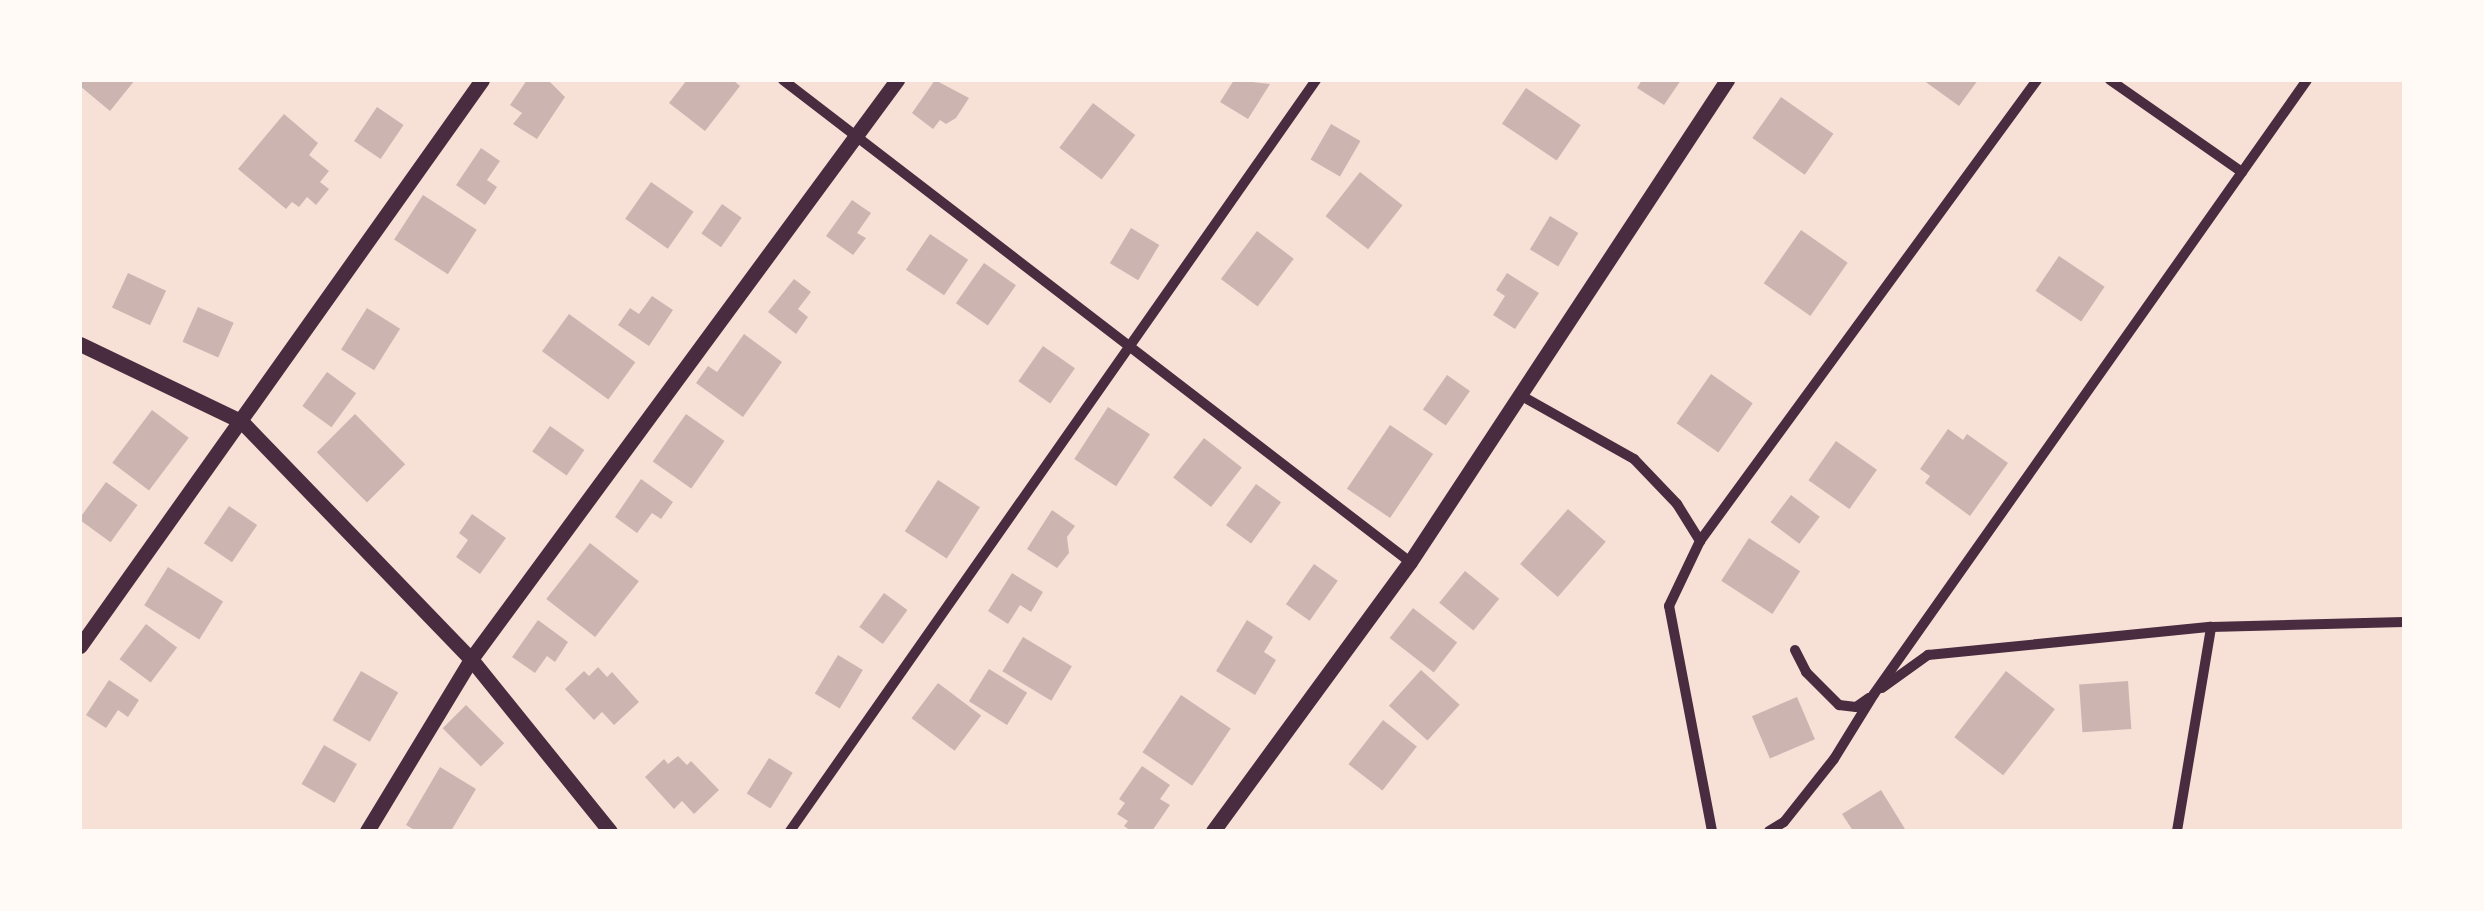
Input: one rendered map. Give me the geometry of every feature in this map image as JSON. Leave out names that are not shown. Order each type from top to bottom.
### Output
[{"type":"street","points":[[80,646],[482,80]]},
{"type":"street","points":[[783,80],[1410,562]]},
{"type":"street","points":[[367,831],[472,659],[898,80]]},
{"type":"street","points":[[790,831],[1316,80]]},
{"type":"street","points":[[1213,831],[1410,562],[1726,80]]},
{"type":"street","points":[[1712,831],[1669,606],[1700,541],[2037,80]]},
{"type":"street","points":[[2110,80],[2242,172]]},
{"type":"street","points":[[1770,831],[1784,822],[1834,760],[1874,694],[2306,80]]},
{"type":"street","points":[[80,344],[240,421],[472,659],[610,831]]},
{"type":"street","points":[[1520,395],[1634,459],[1677,504],[1700,541]]},
{"type":"street","points":[[1795,650],[1806,672],[1839,704],[1856,707],[1928,655],[2211,627],[2404,622]]},
{"type":"street","points":[[2177,831],[2211,627]]},
{"type":"building","points":[[80,80],[135,80],[110,111],[80,86]]},
{"type":"building","points":[[527,80],[548,80],[565,97],[537,139],[513,124],[522,113],[510,105]]},
{"type":"building","points":[[687,80],[733,80],[740,86],[705,131],[669,103]]},
{"type":"building","points":[[935,80],[969,98],[956,118],[946,124],[940,120],[933,129],[912,113]]},
{"type":"building","points":[[1234,80],[1270,84],[1248,119],[1220,102]]},
{"type":"building","points":[[1642,80],[1681,80],[1664,105],[1637,88]]},
{"type":"building","points":[[1923,80],[1978,80],[1959,106]]},
{"type":"building","points":[[1526,88],[1581,125],[1557,161],[1502,124]]},
{"type":"building","points":[[1781,97],[1833,134],[1805,175],[1752,138]]},
{"type":"building","points":[[1093,103],[1135,135],[1102,180],[1059,148]]},
{"type":"building","points":[[377,107],[404,125],[381,159],[354,141]]},
{"type":"building","points":[[284,114],[318,143],[309,155],[329,171],[320,182],[329,189],[316,205],[307,197],[299,207],[292,202],[286,209],[238,169]]},
{"type":"building","points":[[1331,124],[1360,141],[1340,177],[1310,160]]},
{"type":"building","points":[[481,148],[500,161],[487,180],[497,187],[485,205],[456,185]]},
{"type":"building","points":[[1360,172],[1403,205],[1368,249],[1326,216]]},
{"type":"building","points":[[651,182],[694,212],[668,249],[625,219]]},
{"type":"building","points":[[423,195],[477,230],[448,274],[394,239]]},
{"type":"building","points":[[852,200],[871,213],[857,233],[866,238],[853,255],[826,236]]},
{"type":"building","points":[[722,204],[742,218],[721,247],[701,233]]},
{"type":"building","points":[[1550,216],[1578,233],[1558,266],[1530,249]]},
{"type":"building","points":[[1131,228],[1159,245],[1138,280],[1110,263]]},
{"type":"building","points":[[1801,230],[1848,263],[1810,316],[1764,283]]},
{"type":"building","points":[[1257,231],[1294,259],[1258,307],[1221,279]]},
{"type":"building","points":[[930,234],[968,260],[944,295],[906,270]]},
{"type":"building","points":[[2059,256],[2105,287],[2081,322],[2036,291]]},
{"type":"building","points":[[984,263],[1016,285],[988,326],[956,303]]},
{"type":"building","points":[[128,273],[166,291],[150,325],[112,307]]},
{"type":"building","points":[[1507,273],[1539,293],[1515,329],[1493,315],[1505,296],[1496,290]]},
{"type":"building","points":[[794,279],[811,292],[798,309],[808,317],[796,334],[768,312]]},
{"type":"building","points":[[652,296],[673,310],[649,346],[618,325],[630,308],[639,314]]},
{"type":"building","points":[[198,307],[234,323],[218,358],[183,342]]},
{"type":"building","points":[[367,308],[400,329],[374,370],[341,350]]},
{"type":"building","points":[[569,314],[635,362],[608,399],[542,351]]},
{"type":"building","points":[[744,334],[782,362],[743,417],[696,383],[708,366],[717,372]]},
{"type":"building","points":[[1043,346],[1075,368],[1050,404],[1018,381]]},
{"type":"building","points":[[327,372],[356,393],[331,427],[302,406]]},
{"type":"building","points":[[1711,374],[1753,403],[1718,452],[1677,423]]},
{"type":"building","points":[[1447,375],[1470,391],[1446,425],[1423,409]]},
{"type":"building","points":[[1108,407],[1150,434],[1116,486],[1074,459]]},
{"type":"building","points":[[152,410],[189,438],[149,490],[112,463]]},
{"type":"building","points":[[355,414],[405,464],[367,502],[317,452]]},
{"type":"building","points":[[686,414],[725,441],[691,488],[653,462]]},
{"type":"building","points":[[1390,425],[1433,454],[1390,518],[1347,489]]},
{"type":"building","points":[[550,426],[584,450],[567,475],[532,451]]},
{"type":"building","points":[[1948,429],[1963,440],[1967,434],[2008,463],[1970,516],[1925,483],[1930,476],[1920,469]]},
{"type":"building","points":[[1204,438],[1242,468],[1211,507],[1173,477]]},
{"type":"building","points":[[1836,441],[1877,470],[1849,509],[1808,480]]},
{"type":"building","points":[[641,479],[673,502],[661,519],[652,513],[637,533],[615,517]]},
{"type":"building","points":[[938,480],[980,507],[947,558],[905,531]]},
{"type":"building","points":[[106,482],[138,505],[111,542],[80,520]]},
{"type":"building","points":[[1256,484],[1281,502],[1251,543],[1226,525]]},
{"type":"building","points":[[1791,495],[1820,517],[1799,544],[1771,522]]},
{"type":"building","points":[[229,506],[257,525],[232,562],[204,543]]},
{"type":"building","points":[[1568,509],[1606,542],[1558,597],[1520,564]]},
{"type":"building","points":[[1052,510],[1075,526],[1067,537],[1069,553],[1057,568],[1027,549]]},
{"type":"building","points":[[472,514],[506,538],[480,574],[456,557],[468,540],[459,533]]},
{"type":"building","points":[[1749,538],[1800,571],[1772,614],[1721,581]]},
{"type":"building","points":[[590,543],[639,581],[595,637],[546,599]]},
{"type":"building","points":[[1314,564],[1338,581],[1310,621],[1286,604]]},
{"type":"building","points":[[168,567],[223,601],[199,640],[144,605]]},
{"type":"building","points":[[1465,571],[1499,599],[1473,631],[1439,603]]},
{"type":"building","points":[[1012,573],[1043,592],[1031,612],[1020,605],[1008,624],[988,611]]},
{"type":"building","points":[[884,593],[907,610],[883,644],[859,627]]},
{"type":"building","points":[[1413,608],[1457,642],[1434,672],[1390,638]]},
{"type":"building","points":[[538,620],[568,642],[555,662],[547,656],[535,673],[512,657]]},
{"type":"building","points":[[1247,620],[1273,637],[1264,652],[1276,660],[1255,695],[1216,671]]},
{"type":"building","points":[[146,624],[177,647],[151,683],[120,659]]},
{"type":"building","points":[[1023,637],[1072,666],[1051,701],[1002,671]]},
{"type":"building","points":[[838,655],[863,670],[840,709],[815,694]]},
{"type":"building","points":[[598,667],[607,677],[612,672],[639,702],[614,725],[602,712],[594,720],[565,689],[584,671],[589,676]]},
{"type":"building","points":[[989,669],[1027,693],[1007,725],[969,701]]},
{"type":"building","points":[[1421,670],[1460,705],[1428,740],[1389,706]]},
{"type":"building","points":[[361,671],[398,692],[370,742],[332,720]]},
{"type":"building","points":[[2006,671],[2055,709],[2003,775],[1954,737]]},
{"type":"building","points":[[109,680],[139,700],[128,717],[118,710],[106,728],[86,715]]},
{"type":"building","points":[[2128,681],[2131,729],[2082,732],[2079,684]]},
{"type":"building","points":[[938,683],[981,715],[955,751],[912,718]]},
{"type":"building","points":[[1181,695],[1231,729],[1192,786],[1142,752]]},
{"type":"building","points":[[1797,697],[1815,739],[1770,758],[1752,716]]},
{"type":"building","points":[[466,705],[504,743],[481,767],[443,728]]},
{"type":"building","points":[[1383,720],[1417,746],[1382,791],[1349,764]]},
{"type":"building","points":[[324,745],[357,764],[334,803],[302,784]]},
{"type":"building","points":[[678,756],[687,765],[691,761],[719,790],[694,814],[682,801],[674,809],[645,777],[664,759],[668,764]]},
{"type":"building","points":[[769,758],[793,773],[770,808],[747,794]]},
{"type":"building","points":[[1142,766],[1170,785],[1160,799],[1170,805],[1152,831],[1131,831],[1124,826],[1128,821],[1117,814],[1125,803],[1119,799]]},
{"type":"building","points":[[440,767],[476,789],[451,831],[416,831],[406,825]]},
{"type":"building","points":[[1881,790],[1905,829],[1853,831],[1842,814]]}]
